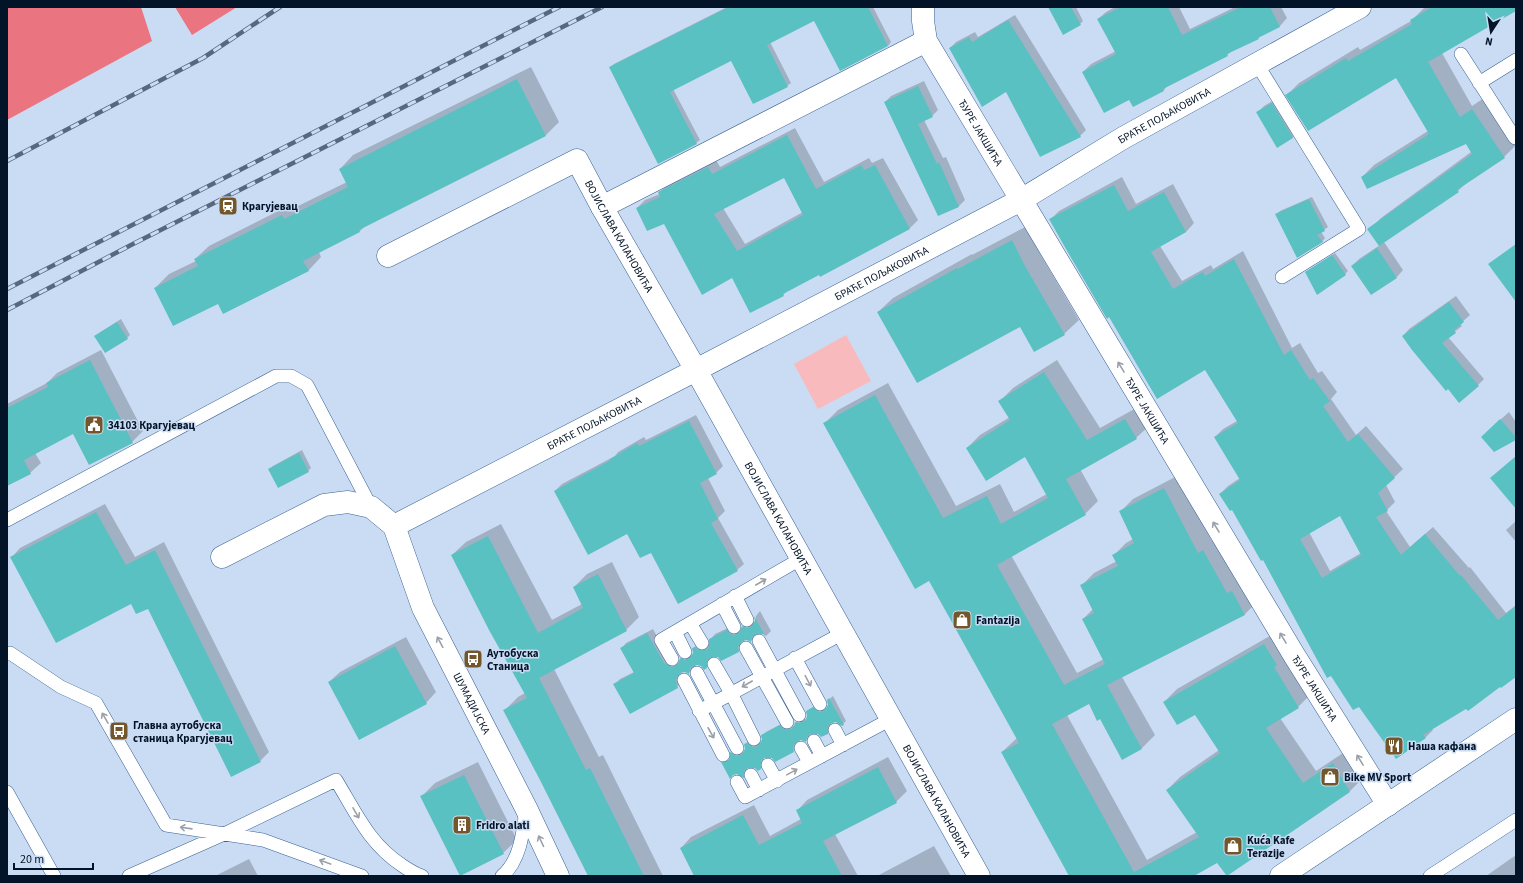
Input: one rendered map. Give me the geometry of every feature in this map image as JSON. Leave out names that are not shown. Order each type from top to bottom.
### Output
[{"type":"street","name":"БРАЋЕ ПОЉАКОВИЋА","points":[[394,526],[1021,200],[1123,138],[1360,7]]},
{"type":"street","name":"ЂУРЕ ЈАКШИЋА","points":[[923,9],[926,40],[1290,648],[1388,805]]},
{"type":"street","points":[[602,207],[926,40]]},
{"type":"street","name":"ВОЈИСЛАВА КАЛАНОВИЋА","points":[[388,256],[577,160],[602,207],[802,558],[979,876]]},
{"type":"street","points":[[222,557],[324,505],[348,502],[371,507],[394,526]]},
{"type":"street","name":"ШУМАДИЈСКА","points":[[394,526],[423,608],[526,808],[558,876]]},
{"type":"street","points":[[1281,876],[1516,719]]},
{"type":"lane","points":[[1461,54],[1515,138]]},
{"type":"lane","points":[[1479,82],[1516,60]]},
{"type":"lane","points":[[1256,64],[1359,229],[1282,277]]},
{"type":"lane","points":[[7,520],[276,376],[291,376],[306,385],[371,507]]},
{"type":"lane","points":[[672,659],[661,640],[802,558]]},
{"type":"lane","points":[[735,596],[747,620]]},
{"type":"lane","points":[[722,604],[734,626]]},
{"type":"lane","points":[[690,623],[702,643]]},
{"type":"lane","points":[[675,632],[685,652]]},
{"type":"lane","points":[[699,711],[843,633]]},
{"type":"lane","points":[[759,641],[799,714]]},
{"type":"lane","points":[[746,648],[786,722]]},
{"type":"lane","points":[[7,654],[10,653],[61,687],[96,702],[166,825],[263,840],[362,876]]},
{"type":"lane","points":[[796,658],[820,704]]},
{"type":"lane","points":[[714,664],[731,693],[754,739]]},
{"type":"lane","points":[[697,673],[737,748]]},
{"type":"lane","points":[[684,680],[723,755]]},
{"type":"lane","points":[[737,782],[746,797],[891,719]]},
{"type":"lane","points":[[835,730],[843,745]]},
{"type":"lane","points":[[814,741],[822,756]]},
{"type":"lane","points":[[801,748],[809,762]]},
{"type":"lane","points":[[768,766],[777,781]]},
{"type":"lane","points":[[751,775],[759,790]]},
{"type":"lane","points":[[129,876],[224,834],[336,780],[369,836],[382,850],[417,875],[422,876]]},
{"type":"lane","points":[[7,792],[54,876]]},
{"type":"lane","points":[[502,876],[510,869],[522,838],[526,808]]},
{"type":"lane","points":[[1430,876],[1516,820]]},
{"type":"shaded area","points":[[7,7],[141,7],[152,41],[7,120]]},
{"type":"shaded area","points":[[175,7],[237,7],[192,35]]},
{"type":"shaded area","points":[[846,335],[871,381],[818,409],[794,364]]},
{"type":"building","points":[[729,7],[868,7],[888,46],[840,71],[814,21],[767,45],[788,87],[753,104],[731,61],[670,92],[697,144],[658,164],[609,67]]},
{"type":"building","points":[[1048,7],[1071,7],[1081,25],[1063,35]]},
{"type":"building","points":[[1121,7],[1168,7],[1182,35],[1241,7],[1270,7],[1280,27],[1227,54],[1228,56],[1163,89],[1164,91],[1133,107],[1129,100],[1104,113],[1082,72],[1116,54],[1097,19]]},
{"type":"building","points":[[1432,7],[1516,7],[1516,11],[1428,62],[1460,117],[1472,109],[1505,158],[1457,190],[1459,192],[1379,246],[1367,229],[1472,154],[1466,144],[1367,189],[1361,177],[1429,134],[1396,78],[1308,131],[1285,95],[1346,58],[1348,61],[1412,24],[1410,20]]},
{"type":"building","points":[[1008,20],[1081,137],[1040,157],[1006,92],[982,107],[949,48],[969,37],[972,42]]},
{"type":"building","points":[[517,79],[546,136],[359,230],[360,232],[303,261],[309,271],[223,314],[218,304],[173,326],[154,288],[198,266],[194,259],[282,215],[284,219],[348,187],[339,169]]},
{"type":"building","points":[[918,86],[933,117],[918,124],[937,164],[939,162],[959,207],[938,216],[884,102]]},
{"type":"building","points":[[1272,103],[1293,138],[1277,148],[1256,112]]},
{"type":"building","points":[[787,135],[816,189],[861,165],[864,170],[875,165],[910,229],[820,277],[819,275],[783,294],[784,296],[750,313],[732,278],[702,295],[664,224],[647,231],[636,208],[660,197],[658,192],[708,167],[712,174]],"holes":[[[784,178],[803,215],[737,251],[714,214]]]},
{"type":"building","points":[[1114,185],[1128,211],[1164,192],[1186,232],[1151,252],[1173,289],[1203,272],[1205,276],[1234,259],[1284,355],[1291,350],[1310,380],[1313,378],[1330,401],[1323,406],[1348,442],[1358,434],[1395,478],[1378,493],[1388,511],[1376,517],[1401,555],[1425,534],[1498,620],[1516,606],[1516,677],[1468,711],[1466,709],[1423,735],[1426,738],[1396,759],[1359,707],[1353,710],[1331,676],[1327,678],[1263,560],[1261,561],[1232,510],[1230,511],[1219,494],[1240,480],[1214,437],[1238,423],[1205,370],[1157,399],[1109,317],[1107,319],[1049,219]],"holes":[[[1340,516],[1361,555],[1322,578],[1300,539]]]},
{"type":"building","points":[[1309,199],[1325,231],[1317,235],[1323,242],[1297,258],[1275,214]]},
{"type":"building","points":[[1012,240],[1025,266],[1065,335],[1034,352],[1020,327],[917,383],[877,312]]},
{"type":"building","points":[[1516,244],[1516,302],[1488,264]]},
{"type":"building","points":[[1377,248],[1397,278],[1371,295],[1351,266]]},
{"type":"building","points":[[1332,255],[1346,275],[1317,295],[1305,272]]},
{"type":"building","points":[[1449,302],[1464,322],[1454,330],[1456,333],[1442,343],[1479,386],[1459,403],[1448,389],[1446,391],[1402,336]]},
{"type":"building","points":[[117,322],[128,339],[105,353],[94,336]]},
{"type":"building","points":[[90,360],[133,443],[89,465],[73,434],[24,460],[31,474],[7,486],[7,408],[48,387],[46,383]]},
{"type":"building","points":[[1044,372],[1087,440],[1125,419],[1137,439],[1066,479],[1086,515],[997,565],[1064,685],[1105,664],[1082,619],[1094,613],[1080,585],[1118,566],[1112,555],[1134,543],[1119,511],[1164,488],[1198,553],[1203,550],[1227,593],[1232,591],[1245,615],[1107,685],[1142,749],[1122,760],[1100,719],[1097,721],[1089,704],[1052,724],[1134,872],[1199,837],[1166,790],[1220,753],[1195,715],[1177,725],[1163,702],[1264,644],[1277,665],[1274,667],[1299,708],[1266,728],[1303,783],[1333,763],[1350,792],[1227,876],[1217,863],[1194,876],[1069,876],[1001,752],[1019,743],[929,581],[915,589],[823,423],[875,395],[943,518],[987,496],[1001,524],[1048,498],[1025,457],[986,481],[966,448],[1010,420],[998,401]]},
{"type":"building","points":[[1500,419],[1516,437],[1516,440],[1494,452],[1481,437]]},
{"type":"building","points":[[689,421],[717,474],[700,483],[718,519],[711,523],[738,571],[678,604],[651,553],[640,558],[627,534],[588,555],[554,491],[611,460],[610,459],[637,443],[639,446]]},
{"type":"building","points":[[299,453],[309,472],[278,488],[268,469]]},
{"type":"building","points":[[1516,456],[1516,509],[1490,478]]},
{"type":"building","points":[[96,512],[126,565],[155,550],[261,762],[231,777],[148,609],[136,614],[131,604],[56,643],[10,557]]},
{"type":"building","points":[[488,536],[538,633],[583,608],[573,587],[598,574],[627,631],[539,678],[586,770],[590,768],[644,876],[588,876],[503,710],[527,698],[489,630],[451,555]]},
{"type":"building","points":[[754,616],[766,637],[763,634],[756,634],[752,637],[751,642],[747,640],[742,641],[738,647],[739,652],[721,661],[718,657],[710,657],[707,660],[707,668],[704,670],[701,666],[697,665],[690,668],[689,674],[685,672],[680,673],[676,679],[678,688],[630,714],[613,684],[634,673],[620,648],[647,633],[664,663],[672,667],[679,663],[680,658],[685,660],[691,657],[693,653],[692,648],[695,647],[698,650],[706,650],[709,647],[709,639],[727,630],[730,634],[734,635],[740,632],[742,626],[746,628],[751,627],[755,621]]},
{"type":"building","points":[[395,646],[427,704],[359,740],[328,682]]},
{"type":"building","points":[[829,698],[844,725],[842,726],[836,722],[832,723],[828,726],[828,734],[821,737],[818,734],[811,734],[807,737],[806,742],[801,740],[794,744],[794,752],[775,762],[772,758],[764,758],[761,761],[761,769],[758,771],[755,768],[748,768],[744,771],[744,778],[737,774],[733,775],[730,779],[721,762],[726,762],[729,760],[730,752],[736,756],[741,755],[745,749],[744,744],[747,743],[753,747],[758,746],[762,740],[761,735],[780,725],[783,729],[791,729],[795,722],[799,723],[806,720],[806,711],[813,707],[819,712],[824,711],[828,705],[827,700]]},
{"type":"building","points":[[878,767],[897,803],[823,841],[842,876],[694,876],[680,848],[743,815],[759,845],[802,823],[796,810]]},
{"type":"building","name":"Fridro alati","points":[[464,775],[504,854],[460,876],[420,796]]},
{"type":"railway","points":[[7,161],[203,58],[280,7]]},
{"type":"railway","points":[[7,289],[559,7]]},
{"type":"railway","points":[[7,310],[131,245],[602,7]]},
{"type":"place","name":"Крагујевац","points":[[228,206]]},
{"type":"place","name":"34103 Крагујевац","points":[[94,425]]},
{"type":"place","name":"Fantazija","points":[[962,620]]},
{"type":"place","name":"Аутобуска Станица","points":[[473,659]]},
{"type":"place","name":"Главна аутобуска станица Крагујевац","points":[[119,731]]},
{"type":"place","name":"Наша кафана","points":[[1394,746]]},
{"type":"place","name":"Bike MV Sport","points":[[1330,777]]},
{"type":"place","name":"Fridro alati","points":[[462,825]]},
{"type":"place","name":"Kuća Kafe Terazije","points":[[1233,846]]}]
